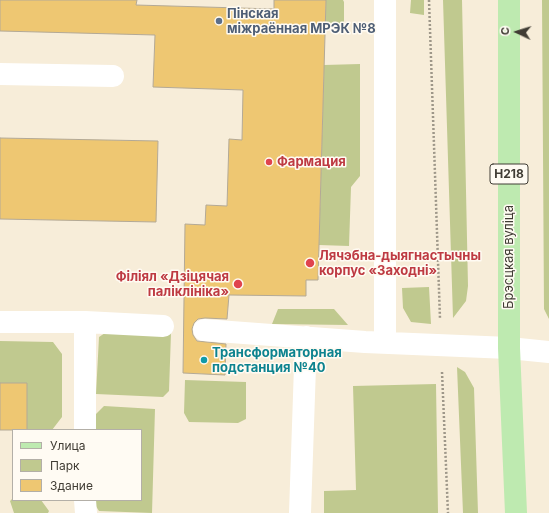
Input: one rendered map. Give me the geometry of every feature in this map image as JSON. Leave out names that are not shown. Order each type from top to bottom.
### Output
[{"type":"main road","name":"Брэсцкая вуліца","points":[[509,0],[509,348],[516,513]]},
{"type":"lane","points":[[385,0],[385,343]]},
{"type":"lane","points":[[0,74],[113,76]]},
{"type":"lane","points":[[0,322],[85,322],[163,326]]},
{"type":"lane","points":[[85,322],[85,429]]},
{"type":"lane","points":[[204,330],[385,343],[509,348],[549,352]]},
{"type":"lane","points":[[300,513],[306,337]]},
{"type":"lane","points":[[86,501],[86,513]]},
{"type":"path","points":[[429,0],[448,513]]},
{"type":"green space","points":[[326,0],[343,0],[344,30],[325,28]]},
{"type":"green space","points":[[411,0],[424,0],[424,15],[410,13]]},
{"type":"green space","points":[[443,0],[462,0],[468,286],[466,301],[453,318]]},
{"type":"green space","points":[[542,0],[549,0],[549,319],[544,309]]},
{"type":"green space","points":[[360,64],[360,176],[351,187],[349,246],[319,245],[324,65]]},
{"type":"green space","points":[[429,287],[431,324],[411,322],[403,308],[402,288]]},
{"type":"green space","points":[[278,309],[334,309],[348,325],[272,324]]},
{"type":"green space","points":[[108,331],[171,333],[169,391],[163,397],[96,394],[99,337]]},
{"type":"green space","points":[[0,341],[53,342],[62,354],[62,417],[53,429],[27,429],[27,383],[0,383]]},
{"type":"green space","points":[[457,367],[465,372],[474,388],[478,513],[463,513]]},
{"type":"green space","points":[[185,380],[246,382],[246,419],[238,423],[189,422],[184,413]]},
{"type":"green space","points":[[436,384],[438,513],[324,513],[324,491],[356,490],[353,386]]},
{"type":"green space","points":[[104,406],[155,409],[152,513],[99,511],[93,501],[142,501],[142,429],[95,429],[96,414]]},
{"type":"green space","points":[[12,499],[12,501],[42,501],[49,511],[48,513],[14,513],[10,501]]},
{"type":"building","points":[[0,0],[137,0],[136,5],[274,9],[274,0],[326,0],[318,280],[306,280],[306,296],[229,295],[227,319],[205,318],[198,319],[194,323],[192,329],[193,335],[197,341],[226,344],[225,375],[183,373],[185,224],[205,225],[206,205],[227,206],[229,139],[242,140],[243,90],[153,87],[155,35],[0,31]]},
{"type":"building","points":[[0,138],[158,141],[156,222],[0,219]]},
{"type":"building","points":[[0,383],[27,383],[27,429],[0,430]]},
{"type":"place","name":"Пінская міжраённая МРЭК №8","points":[[219,21]]},
{"type":"place","name":"Фармация","points":[[269,162]]},
{"type":"place","name":"Лячэбна-дыягнастычны корпус «Заходні»","points":[[310,263]]},
{"type":"place","name":"Філіял «Дзіцячая паліклініка»","points":[[238,284]]},
{"type":"place","name":"Трансформаторная подстанция №40","points":[[204,360]]}]
